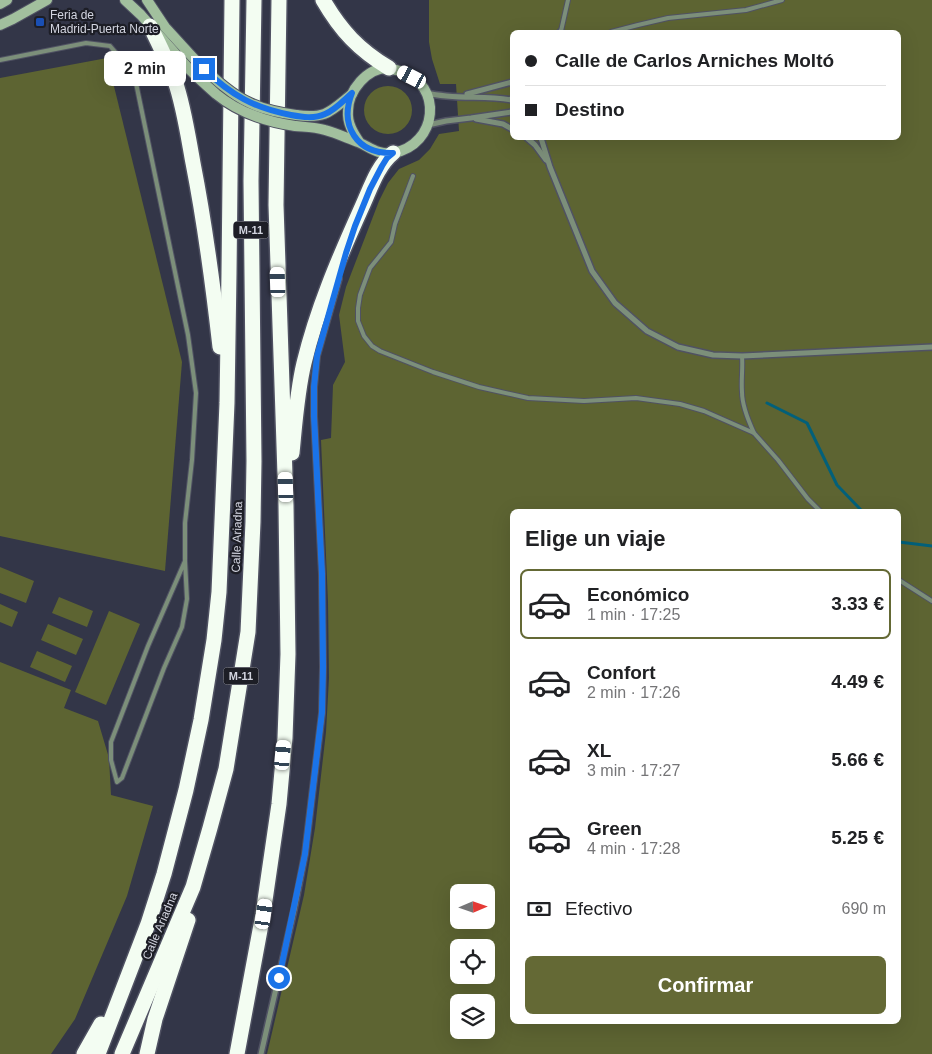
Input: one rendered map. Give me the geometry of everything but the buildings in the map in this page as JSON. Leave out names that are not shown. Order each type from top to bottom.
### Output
[{"type":"highway","name":"Calle Ariadna","points":[[98,1054],[148,924],[164,874],[202,720],[214,640],[219,592],[227,403],[232,0]]},
{"type":"highway","name":"Calle Ariadna","points":[[122,1054],[193,886],[226,769],[248,632],[254,522],[251,181],[254,0]]},
{"type":"highway","points":[[236,1050],[264,914],[279,804],[288,654],[286,504],[276,205],[279,0]]},
{"type":"highway","points":[[323,0],[348,36],[366,53],[389,68]]},
{"type":"highway","points":[[150,26],[176,83],[186,122],[211,272],[227,403]]},
{"type":"highway","points":[[286,504],[297,404],[304,363],[322,305],[341,254],[370,189],[387,158],[393,153]]},
{"type":"highway","points":[[147,1054],[155,1019],[187,926],[193,886]]},
{"type":"highway","points":[[84,1054],[128,977]]},
{"type":"street","points":[[0,4],[7,0]]},
{"type":"street","points":[[0,25],[46,0]]},
{"type":"street","points":[[125,0],[193,66]]},
{"type":"street","points":[[147,0],[193,66],[217,95],[248,113],[270,121],[296,121],[325,114],[352,93]]},
{"type":"street","points":[[296,121],[305,127],[326,130],[360,143],[372,150],[393,153],[409,147],[417,141],[424,134],[428,125],[430,104],[420,84],[403,72],[389,68],[380,69],[362,79],[352,93],[348,112],[350,124],[360,143]]},
{"type":"street","points":[[459,96],[510,83]]},
{"type":"street","points":[[426,93],[438,96],[499,97],[510,100]]},
{"type":"street","points":[[428,125],[446,120],[510,112]]},
{"type":"street","points":[[471,118],[503,124],[510,128]]},
{"type":"street","points":[[530,140],[536,145],[550,167]]},
{"type":"street","points":[[542,140],[550,167],[592,271],[615,303],[647,331],[678,347],[713,356],[932,347]]},
{"type":"street","points":[[261,1054],[305,854],[322,712],[322,574],[314,416],[317,356],[346,253],[370,189]]},
{"type":"lane","points":[[561,30],[568,0]]},
{"type":"lane","points":[[618,30],[668,18],[746,10],[782,0]]},
{"type":"lane","points":[[0,60],[86,43],[110,46],[128,67],[136,83],[188,336],[196,392],[192,460],[185,523],[187,599],[182,628],[164,668],[122,778],[117,782],[111,760],[111,742],[148,646],[185,561]]},
{"type":"lane","points":[[413,176],[395,224],[391,242],[370,268],[360,295],[358,321],[364,336],[372,346],[380,351],[434,372],[487,389],[528,398],[584,401],[636,398],[680,404],[704,411],[754,434]]},
{"type":"lane","points":[[742,356],[742,393],[747,416],[754,434],[818,509]]},
{"type":"lane","points":[[901,581],[932,601]]},
{"type":"green space","points":[[429,0],[932,0],[932,1054],[267,1054],[304,895],[315,828],[326,732],[329,678],[328,602],[321,440],[331,438],[333,385],[345,362],[339,315],[346,287],[379,201],[388,183],[399,169],[419,160],[430,149],[439,134],[459,131],[456,84],[440,84],[429,42]]},
{"type":"green space","points":[[107,58],[182,362],[165,571],[0,536],[0,78]]},
{"type":"green space","points":[[383,86],[393,86],[402,90],[408,96],[411,101],[411,119],[402,130],[393,134],[383,134],[374,130],[368,124],[364,115],[364,105],[368,96],[374,90]]},
{"type":"green space","points":[[0,567],[34,581],[26,603],[0,593]]},
{"type":"green space","points":[[59,597],[93,611],[87,627],[52,613]]},
{"type":"green space","points":[[0,604],[18,612],[12,627],[0,622]]},
{"type":"green space","points":[[109,611],[140,624],[106,705],[75,692]]},
{"type":"green space","points":[[48,624],[83,639],[76,655],[41,640]]},
{"type":"green space","points":[[37,651],[72,666],[65,682],[30,667]]},
{"type":"green space","points":[[0,662],[71,690],[64,708],[98,721],[109,758],[111,795],[153,806],[127,896],[75,1019],[51,1054],[0,1054]]},
{"type":"waterway","points":[[767,403],[807,423],[837,485],[860,509]]},
{"type":"waterway","points":[[901,542],[932,546]]},
{"type":"place","name":"Feria de Madrid-Puerta Norte","points":[[40,22]]},
{"type":"route","points":[[204,69],[223,86],[250,103],[296,116],[307,117],[325,114],[352,93],[348,112],[350,124],[360,143],[372,150],[393,153],[387,158],[370,189],[355,226],[317,356],[314,416],[322,574],[322,712],[305,854],[279,978]]}]
